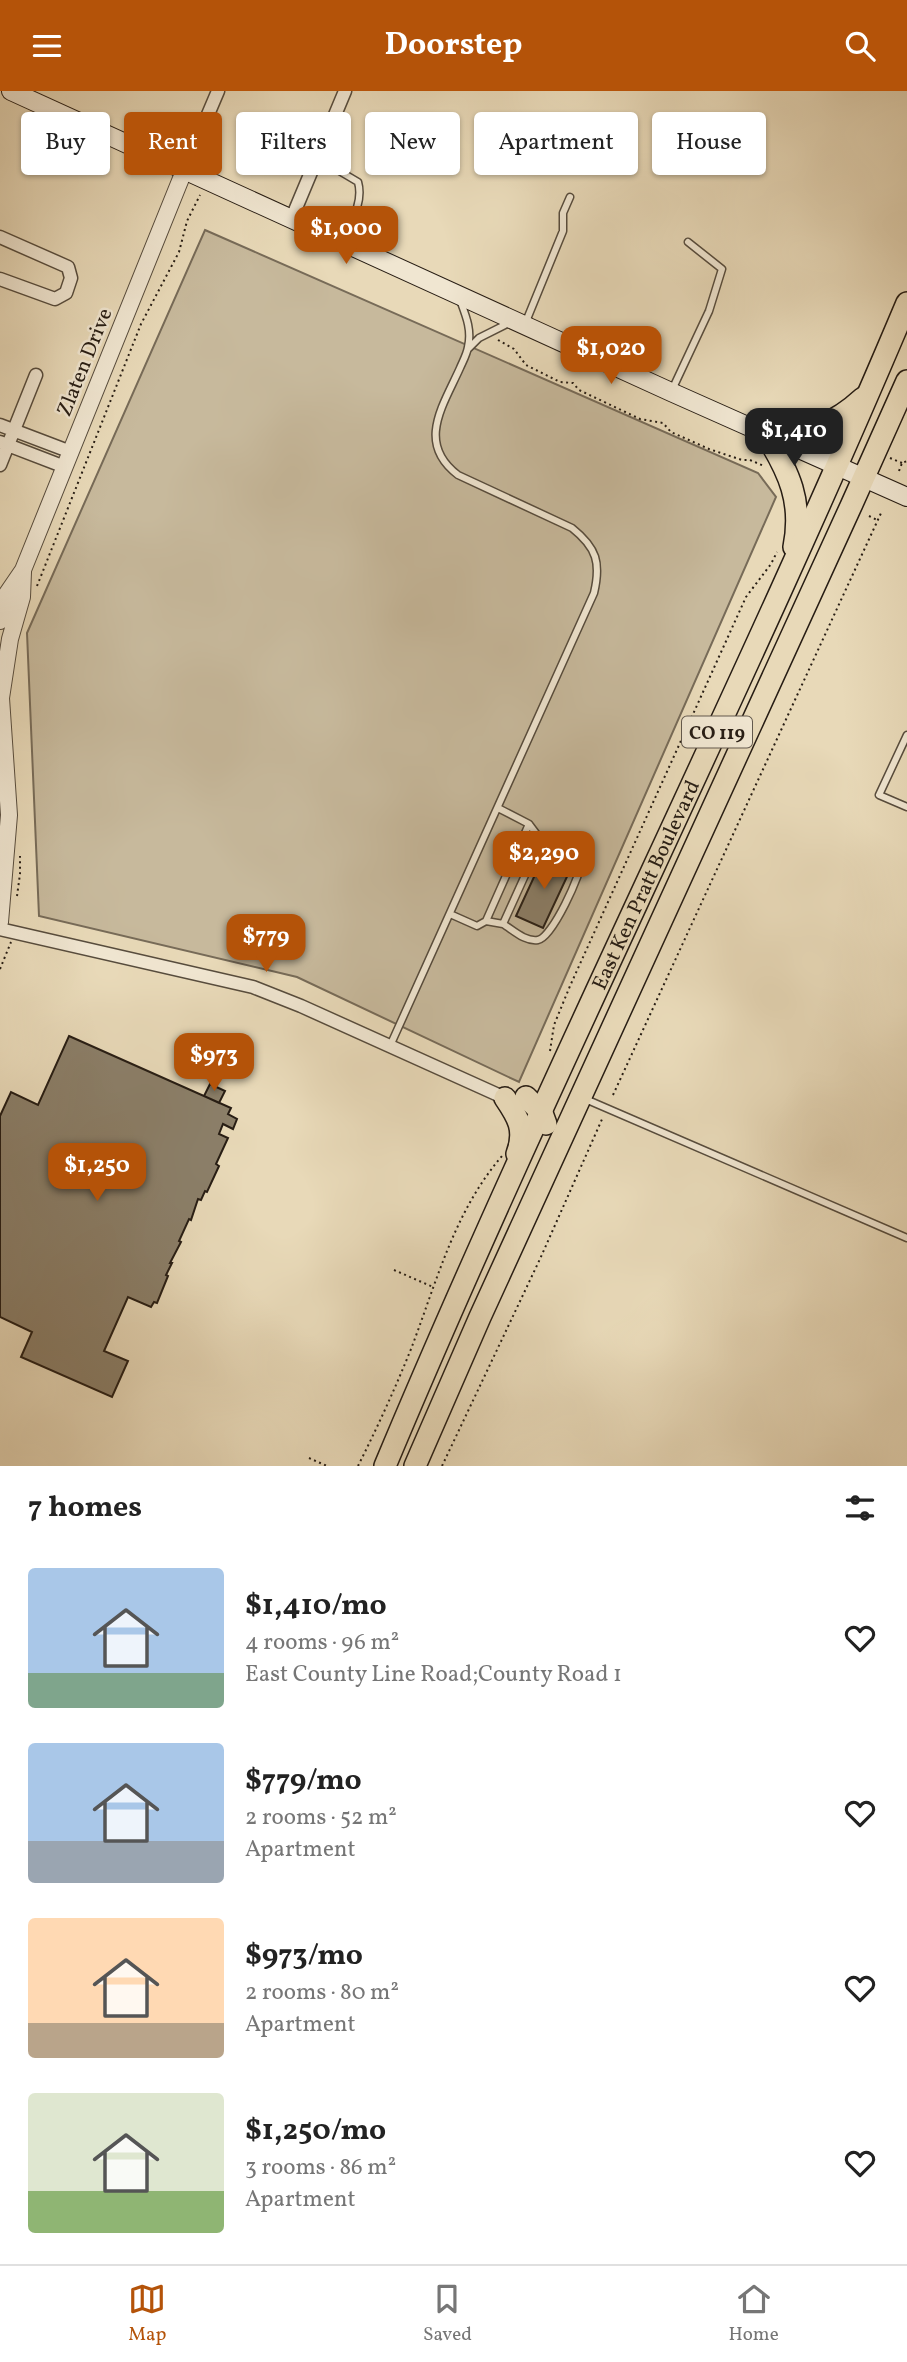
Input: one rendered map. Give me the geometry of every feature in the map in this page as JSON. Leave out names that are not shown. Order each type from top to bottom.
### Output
[{"type":"highway","name":"East Ken Pratt Boulevard","points":[[385,1466],[438,1339],[789,570],[907,303]]},
{"type":"highway","name":"East Ken Pratt Boulevard","points":[[415,1466],[907,380]]},
{"type":"highway","points":[[789,570],[795,542],[797,511],[794,490],[783,462],[766,435],[826,425],[846,414],[868,393]]},
{"type":"highway","points":[[505,1098],[526,1097],[540,1089],[595,997]]},
{"type":"highway","points":[[441,1405],[440,1391],[552,1145],[542,1113],[526,1097]]},
{"type":"highway","points":[[483,1240],[520,1143],[519,1119],[505,1098]]},
{"type":"main road","points":[[11,91],[124,143]]},
{"type":"main road","points":[[193,175],[907,497]]},
{"type":"street","points":[[209,112],[218,91]]},
{"type":"street","points":[[336,112],[345,91]]},
{"type":"street","name":"Zlaten Drive","points":[[0,621],[6,595],[23,570],[182,175]]},
{"type":"street","points":[[291,219],[310,175]]},
{"type":"street","points":[[0,237],[68,267],[71,278],[66,293],[55,299],[0,279]]},
{"type":"street","points":[[0,465],[4,444],[14,430],[36,375]]},
{"type":"street","points":[[0,425],[71,452]]},
{"type":"street","points":[[4,444],[65,467]]},
{"type":"street","name":"Zlaten Drive","points":[[4,928],[13,851],[1,698],[10,639],[22,597],[23,570]]},
{"type":"street","name":"Zlaten Drive","points":[[0,831],[13,851]]},
{"type":"street","points":[[4,928],[253,987],[505,1098]]},
{"type":"lane","points":[[342,243],[357,208],[360,193],[358,182],[346,175]]},
{"type":"lane","points":[[468,348],[479,338],[519,323],[540,291],[563,231],[563,213],[570,197]]},
{"type":"lane","points":[[671,392],[709,311],[722,269],[688,242]]},
{"type":"lane","points":[[390,1047],[594,593],[597,577],[597,562],[589,544],[572,528],[458,475],[447,467],[439,453],[434,438],[436,423],[468,348],[470,324],[459,296]]},
{"type":"lane","points":[[907,735],[879,795],[907,807]]},
{"type":"lane","points":[[486,921],[503,924],[525,938],[537,940],[544,937],[552,929],[580,871],[582,859],[541,840],[529,824],[498,808]]},
{"type":"lane","points":[[450,914],[477,926],[486,921],[529,824]]},
{"type":"lane","points":[[503,924],[541,840]]},
{"type":"lane","points":[[581,1098],[907,1238]]},
{"type":"path","points":[[35,589],[141,324],[178,252],[187,221],[196,207],[205,180]]},
{"type":"path","points":[[498,340],[514,349],[526,365],[560,382],[573,383],[579,390],[640,419],[663,423],[671,432],[709,449],[761,464],[768,470]]},
{"type":"path","points":[[884,456],[902,463]]},
{"type":"path","points":[[899,471],[902,463],[907,460]]},
{"type":"path","points":[[613,1095],[881,511]]},
{"type":"path","points":[[869,516],[878,521]]},
{"type":"path","points":[[549,1053],[554,1025],[570,986],[746,597],[771,564],[781,544]]},
{"type":"path","points":[[13,851],[20,874],[15,903]]},
{"type":"path","points":[[0,969],[3,958],[10,949],[4,928]]},
{"type":"path","points":[[442,1466],[604,1116]]},
{"type":"path","points":[[358,1466],[405,1362],[451,1237],[464,1210],[508,1150]]},
{"type":"path","points":[[394,1270],[434,1287]]},
{"type":"path","points":[[309,1458],[327,1466]]},
{"type":"shaded area","points":[[205,230],[758,473],[776,497],[519,1082],[297,977],[39,916],[27,633]]},
{"type":"building","points":[[545,853],[572,866],[543,928],[516,916]]},
{"type":"building","points":[[69,1036],[231,1108],[228,1114],[237,1119],[233,1129],[223,1124],[219,1134],[228,1138],[216,1164],[219,1166],[207,1192],[205,1191],[201,1200],[198,1199],[170,1263],[166,1275],[168,1276],[157,1303],[154,1302],[151,1307],[128,1297],[104,1351],[128,1361],[112,1397],[21,1357],[32,1332],[0,1317],[0,1116],[11,1092],[38,1105]]},
{"type":"building","points":[[210,1084],[225,1091],[219,1103],[204,1096]]}]
